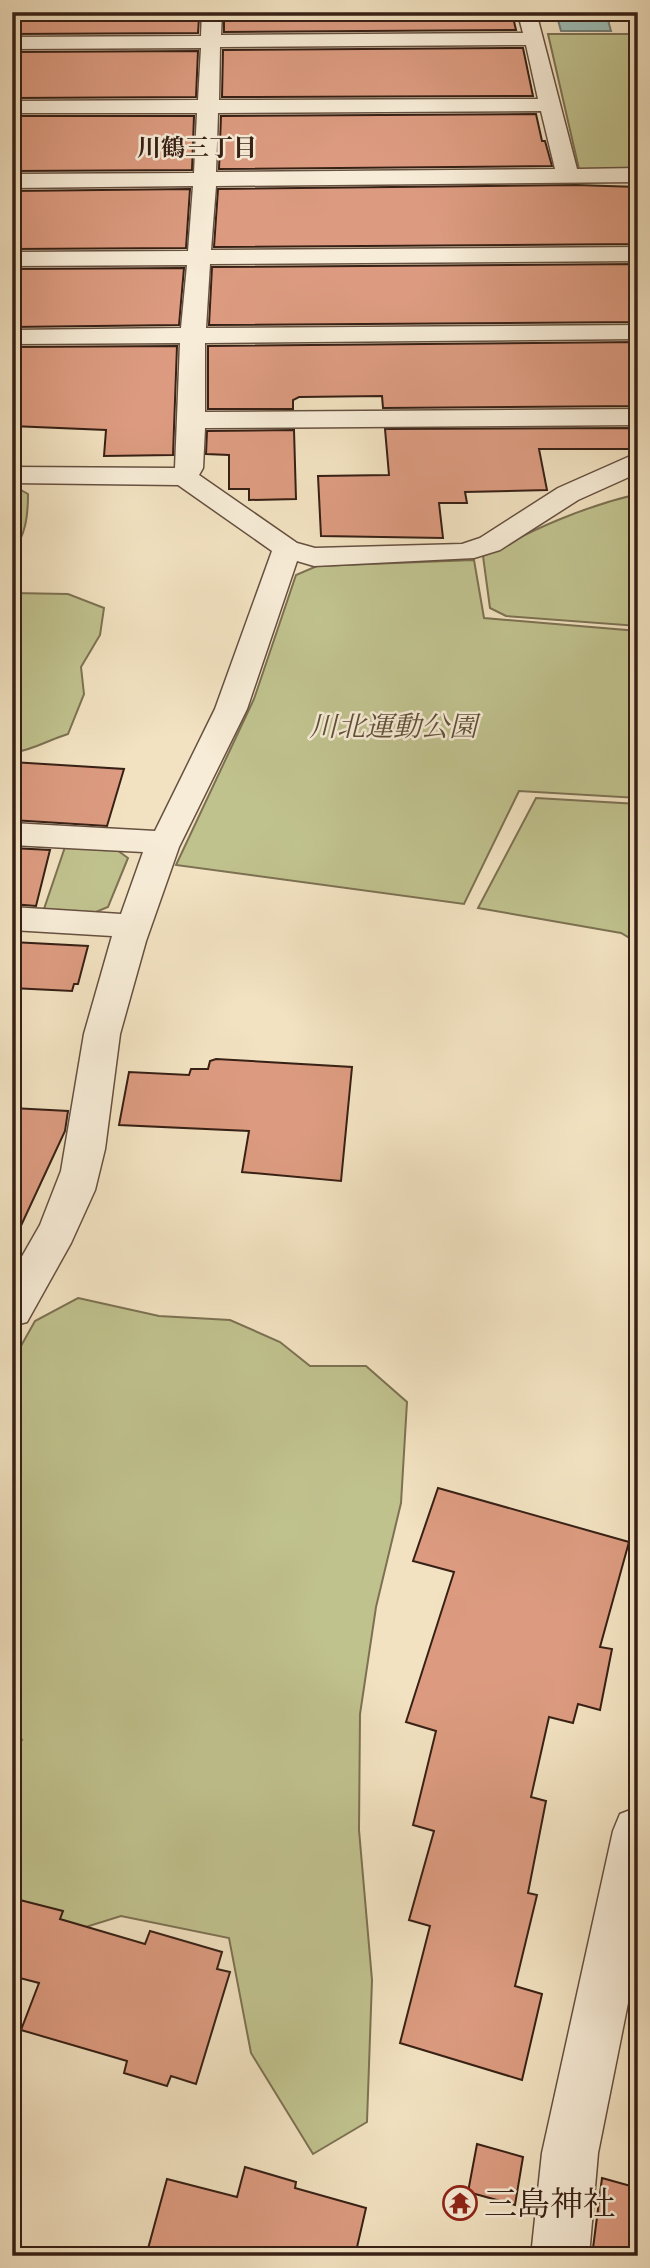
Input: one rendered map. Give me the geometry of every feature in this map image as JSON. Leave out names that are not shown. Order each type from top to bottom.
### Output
[{"type":"street","points":[[184,477],[189,468],[192,420],[193,335],[205,179],[212,12]]},
{"type":"street","points":[[528,12],[548,105],[567,175]]},
{"type":"street","points":[[12,43],[533,39]]},
{"type":"street","points":[[12,107],[548,105]]},
{"type":"street","points":[[12,181],[638,175]]},
{"type":"street","points":[[12,259],[638,254]]},
{"type":"street","points":[[12,337],[638,332]]},
{"type":"street","points":[[192,420],[638,417]]},
{"type":"street","points":[[12,475],[184,477],[287,549],[314,557],[474,550],[501,539],[568,494],[638,463]]},
{"type":"street","points":[[12,1310],[27,1258],[69,1206],[81,1173],[88,1142],[102,1029],[131,926],[145,896],[163,842],[171,833],[232,709],[287,549]]},
{"type":"street","points":[[12,834],[163,842]]},
{"type":"street","points":[[12,918],[131,926]]},
{"type":"street","points":[[560,2256],[570,2153],[626,1950],[638,1831]]},
{"type":"green space","points":[[548,34],[638,34],[638,172],[579,169]]},
{"type":"green space","points":[[12,485],[28,494],[25,525],[12,552]]},
{"type":"green space","points":[[638,494],[638,626],[506,616],[490,608],[483,556],[559,520],[597,505]]},
{"type":"green space","name":"川北運動公園","points":[[474,560],[484,618],[638,631],[638,798],[519,791],[464,904],[176,865],[254,699],[296,575],[317,566]]},
{"type":"green space","points":[[12,593],[68,594],[104,608],[100,635],[81,667],[84,694],[68,734],[12,753]]},
{"type":"green space","points":[[536,798],[638,804],[638,943],[621,933],[478,908]]},
{"type":"green space","points":[[65,847],[117,850],[128,858],[108,907],[91,914],[44,909]]},
{"type":"green space","points":[[78,1298],[159,1316],[230,1320],[280,1342],[310,1366],[366,1366],[407,1402],[401,1503],[376,1607],[360,1714],[359,1830],[372,1980],[367,2122],[313,2154],[251,2053],[229,1938],[121,1916],[12,1950],[12,1750],[22,1740],[12,1726],[12,1362],[35,1321]]},
{"type":"water","points":[[558,20],[608,20],[611,31],[561,31]]},
{"type":"building","points":[[513,17],[516,30],[224,32],[224,18]]},
{"type":"building","points":[[199,18],[198,33],[12,34],[12,20]]},
{"type":"building","points":[[523,48],[533,96],[222,97],[223,50]]},
{"type":"building","points":[[198,51],[196,97],[12,98],[12,52]]},
{"type":"building","points":[[536,114],[542,141],[545,141],[552,166],[219,169],[221,116]]},
{"type":"building","points":[[12,116],[194,116],[192,170],[12,171]]},
{"type":"building","points":[[576,185],[638,187],[638,244],[214,247],[218,189]]},
{"type":"building","points":[[190,189],[186,248],[12,249],[12,191]]},
{"type":"building","points":[[638,264],[638,322],[209,325],[212,267]]},
{"type":"building","points":[[184,268],[179,325],[12,327],[12,269]]},
{"type":"building","points":[[638,342],[638,406],[383,408],[382,396],[299,397],[293,400],[293,409],[208,409],[208,346]]},
{"type":"building","points":[[177,346],[173,455],[104,456],[106,430],[12,426],[12,347]]},
{"type":"building","points":[[638,428],[638,449],[539,449],[547,490],[465,492],[467,503],[439,503],[443,538],[321,536],[318,476],[389,475],[385,429]]},
{"type":"building","points":[[294,430],[296,499],[249,500],[249,489],[229,489],[229,455],[206,454],[207,431]]},
{"type":"building","points":[[12,762],[124,769],[107,826],[12,820]]},
{"type":"building","points":[[12,848],[50,850],[36,906],[12,904]]},
{"type":"building","points":[[12,942],[88,946],[78,984],[74,984],[72,991],[12,988]]},
{"type":"building","points":[[216,1059],[352,1067],[341,1181],[242,1172],[249,1131],[119,1125],[129,1072],[189,1075],[191,1069],[208,1069],[210,1061]]},
{"type":"building","points":[[12,1108],[68,1111],[65,1131],[12,1245]]},
{"type":"building","points":[[438,1488],[629,1542],[600,1647],[612,1649],[600,1710],[578,1704],[573,1723],[549,1717],[531,1797],[546,1801],[528,1893],[537,1895],[515,1986],[542,1994],[522,2080],[400,2043],[430,1926],[409,1920],[434,1831],[413,1825],[436,1731],[406,1722],[454,1572],[413,1561]]},
{"type":"building","points":[[12,1898],[63,1911],[60,1919],[145,1944],[150,1931],[222,1952],[217,1969],[230,1972],[196,2084],[171,2076],[167,2086],[124,2073],[127,2061],[21,2030],[39,1983],[12,1976]]},
{"type":"building","points":[[477,2144],[523,2157],[515,2205],[468,2192]]},
{"type":"building","points":[[245,2167],[296,2182],[295,2188],[366,2208],[355,2256],[146,2256],[167,2179],[237,2197]]},
{"type":"building","points":[[602,2178],[638,2188],[638,2256],[592,2256]]},
{"type":"place","name":"三島神社","points":[[460,2203]]},
{"type":"district","name":"川鶴三丁目","points":[[197,148]]}]
